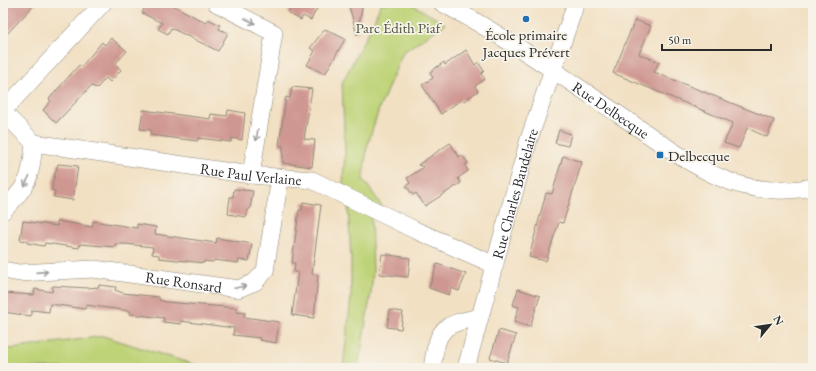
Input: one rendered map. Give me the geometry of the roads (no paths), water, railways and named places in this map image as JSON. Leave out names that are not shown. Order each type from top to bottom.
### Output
[{"type":"street","points":[[3,211],[22,191],[31,175],[34,143],[3,111],[103,3]]},
{"type":"street","points":[[216,3],[274,33],[251,175]]},
{"type":"street","name":"Rue Delbecque","points":[[442,3],[531,55],[658,141],[722,178],[758,189],[791,191],[813,187]]},
{"type":"street","name":"Rue Charles Baudelaire","points":[[466,368],[529,139],[576,3]]},
{"type":"street","name":"Rue Paul Verlaine","points":[[34,143],[251,175],[312,180],[416,230],[495,265]]},
{"type":"street","name":"Rue Ronsard","points":[[3,270],[19,273],[94,269],[238,289],[255,282],[265,271],[280,178]]},
{"type":"street","points":[[432,368],[436,342],[446,327],[462,321],[480,317]]},
{"type":"place","name":"École primaire Jacques Prévert","points":[[526,19]]},
{"type":"place","name":"Delbecque","points":[[660,155]]},
{"type":"park label","name":"Parc Édith Piaf","points":[[398,27]]}]
